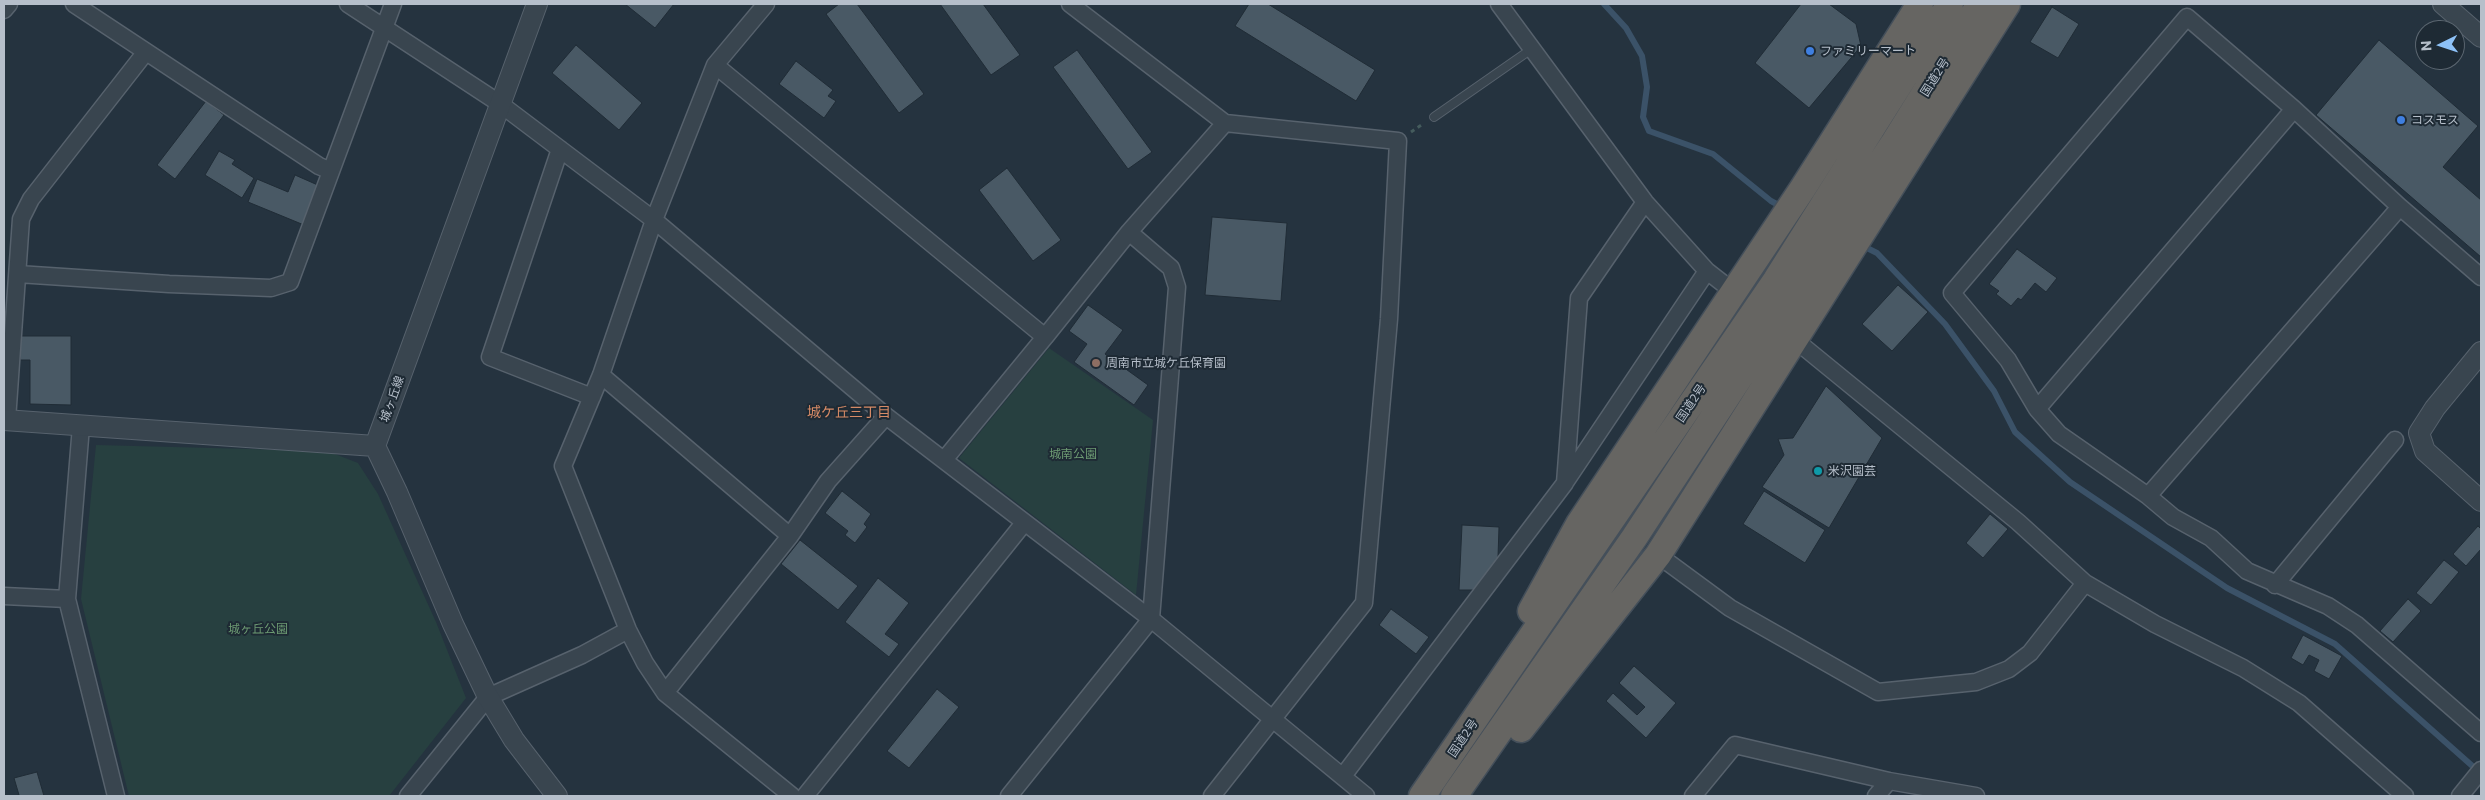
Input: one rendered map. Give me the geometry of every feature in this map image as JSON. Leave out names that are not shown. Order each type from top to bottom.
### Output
[{"type":"highway","points":[[1450,758],[1580,524],[1803,188],[1920,4]]},
{"type":"highway","name":"国道2号","points":[[1944,38],[1950,4]]},
{"type":"highway","name":"国道2号","points":[[1461,794],[1476,766],[1634,538],[1807,255],[1944,38],[1980,4]]},
{"type":"highway","points":[[1476,766],[1517,734],[1658,556],[2007,4]]},
{"type":"highway","name":"国道2号","points":[[1422,796],[1807,255]]},
{"type":"street","points":[[4,10],[8,4]]},
{"type":"street","points":[[74,4],[145,53],[319,166],[331,171]]},
{"type":"street","points":[[348,4],[499,103],[654,220],[886,416],[1151,619],[1366,796]]},
{"type":"street","points":[[18,274],[262,288],[271,288],[290,282],[393,4]]},
{"type":"street","name":"城ヶ丘線","points":[[375,446],[499,103],[537,4]]},
{"type":"street","points":[[766,4],[715,65],[654,220],[601,375],[563,466],[628,630],[645,663],[665,694],[792,796]]},
{"type":"street","points":[[1070,4],[1224,123],[1398,141],[1390,319],[1364,602],[1212,796]]},
{"type":"street","points":[[1499,4],[1645,202],[1707,271],[1734,292]]},
{"type":"street","points":[[2443,4],[2481,36]]},
{"type":"street","points":[[2481,277],[2400,207],[2294,109],[2187,17],[1952,292],[2008,360],[2037,409],[2059,434],[2148,496],[2173,517],[2211,538],[2247,571],[2328,606],[2357,625],[2481,733]]},
{"type":"street","points":[[145,53],[31,199],[21,218],[5,420],[375,446],[397,492],[453,624],[488,697],[514,740],[557,796]]},
{"type":"street","points":[[715,65],[1045,338]]},
{"type":"street","points":[[2037,409],[2294,109]]},
{"type":"street","points":[[944,460],[1045,338],[1129,232],[1224,123]]},
{"type":"street","points":[[560,149],[490,357],[592,397]]},
{"type":"street","points":[[1565,483],[1579,298],[1645,202]]},
{"type":"street","points":[[2148,496],[2400,207]]},
{"type":"street","points":[[1009,796],[1151,619],[1177,287],[1172,268],[1129,232]]},
{"type":"street","points":[[1343,776],[1565,483],[1707,271]]},
{"type":"street","points":[[1794,339],[2018,522],[2085,584],[2154,624],[2243,668],[2299,703],[2405,796]]},
{"type":"street","points":[[2481,352],[2435,408],[2419,433],[2425,451],[2481,501]]},
{"type":"street","points":[[601,375],[790,536]]},
{"type":"street","points":[[665,694],[790,536],[828,481],[886,416]]},
{"type":"street","points":[[82,426],[67,599],[116,796]]},
{"type":"street","points":[[2274,584],[2395,440]]},
{"type":"street","points":[[806,796],[1024,523]]},
{"type":"street","points":[[1658,556],[1730,608],[1878,692],[1976,682],[2009,669],[2030,653],[2085,584]]},
{"type":"street","points":[[4,596],[67,599]]},
{"type":"street","points":[[408,796],[488,697],[582,655],[628,630]]},
{"type":"street","points":[[1693,796],[1735,744],[1888,781],[1976,796]]},
{"type":"street","points":[[2460,796],[2481,770]]},
{"type":"street","points":[[1876,796],[1888,781]]},
{"type":"lane","points":[[1434,117],[1533,48]]},
{"type":"path","points":[[1398,141],[1434,117]]},
{"type":"green space","name":"城南公園","points":[[1049,348],[1153,420],[1136,595],[959,458]]},
{"type":"green space","name":"城ヶ丘公園","points":[[96,445],[327,451],[358,463],[378,494],[436,622],[466,698],[389,796],[129,796],[81,599]]},
{"type":"building","points":[[625,4],[674,4],[655,28]]},
{"type":"building","points":[[839,4],[857,4],[924,94],[899,113],[826,14]]},
{"type":"building","points":[[940,4],[983,4],[1020,55],[991,75]]},
{"type":"building","points":[[1249,4],[1268,4],[1375,70],[1356,101],[1235,26]]},
{"type":"building","points":[[1801,4],[1829,4],[1856,24],[1861,46],[1809,108],[1755,63]]},
{"type":"building","points":[[2052,7],[2079,24],[2058,58],[2030,42]]},
{"type":"building","points":[[2379,40],[2478,126],[2443,167],[2481,200],[2481,257],[2316,115]]},
{"type":"building","points":[[576,45],[642,103],[619,130],[552,73]]},
{"type":"building","points":[[1077,50],[1152,152],[1128,169],[1053,67]]},
{"type":"building","points":[[796,61],[833,90],[828,96],[836,101],[824,118],[779,84]]},
{"type":"building","points":[[206,101],[224,115],[175,179],[157,165]]},
{"type":"building","points":[[219,151],[235,160],[232,164],[254,178],[242,198],[205,175]]},
{"type":"building","points":[[1007,168],[1061,240],[1033,261],[979,190]]},
{"type":"building","points":[[295,175],[320,186],[304,225],[248,202],[257,179],[288,192]]},
{"type":"building","points":[[1212,217],[1287,223],[1281,301],[1205,295]]},
{"type":"building","points":[[2017,249],[2057,278],[2046,292],[2035,283],[2021,300],[2018,298],[2011,306],[1996,294],[1999,291],[1989,284]]},
{"type":"building","points":[[1898,285],[1928,312],[1892,351],[1862,324]]},
{"type":"building","points":[[1088,305],[1123,330],[1105,354],[1148,385],[1134,405],[1074,362],[1087,344],[1069,331]]},
{"type":"building","points":[[20,336],[71,336],[71,405],[30,404],[30,360],[20,360]]},
{"type":"building","name":"米沢園芸","points":[[1826,386],[1882,438],[1829,528],[1762,487],[1784,455],[1778,439],[1793,438]]},
{"type":"building","points":[[842,491],[871,514],[864,524],[867,527],[855,543],[845,535],[848,531],[825,513]]},
{"type":"building","points":[[1764,491],[1825,530],[1805,563],[1743,524]]},
{"type":"building","points":[[1990,514],[2008,529],[1983,558],[1966,543]]},
{"type":"building","points":[[1462,525],[1499,527],[1498,557],[1474,590],[1459,590]]},
{"type":"building","points":[[2478,526],[2481,529],[2481,549],[2466,566],[2453,554]]},
{"type":"building","points":[[800,540],[858,586],[838,610],[781,564]]},
{"type":"building","points":[[2444,560],[2459,572],[2431,605],[2416,593]]},
{"type":"building","points":[[878,578],[909,603],[885,634],[899,644],[889,657],[845,622]]},
{"type":"building","points":[[2408,599],[2421,611],[2393,642],[2380,631]]},
{"type":"building","points":[[1391,609],[1429,637],[1416,654],[1379,625]]},
{"type":"building","points":[[2303,635],[2342,656],[2329,679],[2314,671],[2319,660],[2309,655],[2303,665],[2291,658]]},
{"type":"building","points":[[1634,666],[1676,703],[1646,738],[1606,701],[1613,693],[1637,715],[1645,707],[1619,683]]},
{"type":"building","points":[[937,689],[959,707],[909,768],[887,751]]},
{"type":"building","points":[[37,772],[44,796],[14,796],[19,795],[14,778]]},
{"type":"waterway","points":[[1604,4],[1626,28],[1642,56],[1647,87],[1643,117],[1649,131],[1713,154],[1771,201],[1784,208]]},
{"type":"waterway","points":[[1861,245],[1877,253],[1945,324],[1994,391],[2015,432],[2070,482],[2227,588],[2335,644],[2478,771]]},
{"type":"place","name":"ファミリーマート","points":[[1810,51]]},
{"type":"place","name":"コスモス","points":[[2401,120]]},
{"type":"place","name":"周南市立城ケ丘保育園","points":[[1096,363]]},
{"type":"place","name":"米沢園芸","points":[[1818,471]]},
{"type":"district","name":"城ケ丘三丁目","points":[[849,412]]}]
